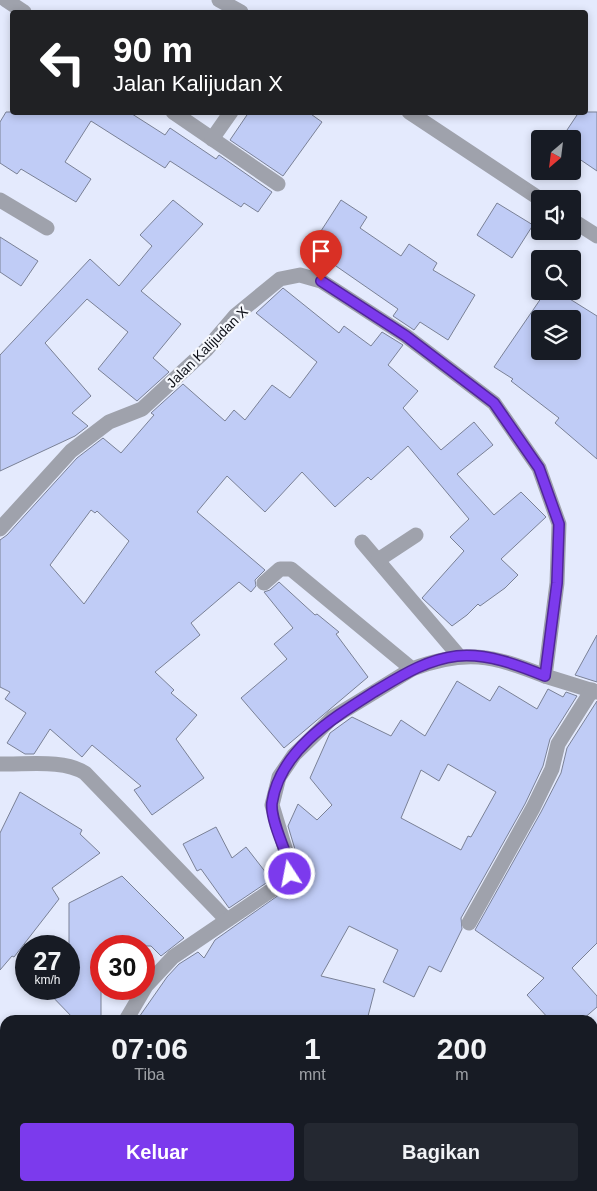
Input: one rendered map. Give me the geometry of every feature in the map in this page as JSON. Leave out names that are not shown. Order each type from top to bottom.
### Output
[{"type":"street","points":[[6,0],[21,10]]},
{"type":"street","points":[[219,0],[237,10]]},
{"type":"street","points":[[177,115],[278,184]]},
{"type":"street","points":[[212,139],[229,115]]},
{"type":"street","points":[[414,115],[531,193]]},
{"type":"street","points":[[0,200],[47,228]]},
{"type":"street","points":[[581,226],[597,236]]},
{"type":"street","name":"Jalan Kalijudan X","points":[[0,529],[71,451],[109,422],[142,408],[206,350],[236,315],[280,279],[300,275],[321,281],[406,336],[494,403],[539,468],[559,524],[557,583],[545,676]]},
{"type":"street","points":[[378,560],[416,535]]},
{"type":"street","points":[[362,542],[459,656]]},
{"type":"street","points":[[264,584],[280,569],[291,569],[412,669]]},
{"type":"street","points":[[129,1015],[146,986],[173,957],[285,881],[290,874],[291,868],[272,805],[279,777],[294,755],[332,718],[412,669],[440,659],[459,656],[482,656],[595,691],[558,744],[552,769],[533,808],[469,923]]},
{"type":"street","points":[[0,764],[64,764],[75,767],[84,773],[227,920]]},
{"type":"building","points":[[6,112],[10,112],[10,115],[134,115],[165,135],[170,128],[216,159],[219,155],[272,192],[258,212],[244,203],[241,207],[170,161],[165,168],[91,121],[65,162],[91,179],[76,202],[21,169],[17,174],[0,163],[0,122]]},
{"type":"building","points":[[588,112],[597,112],[597,171],[581,160],[581,130],[567,130],[577,115],[588,115]]},
{"type":"building","points":[[247,115],[312,115],[322,122],[283,176],[230,140]]},
{"type":"building","points":[[173,200],[203,224],[141,291],[181,324],[153,358],[169,372],[137,401],[98,369],[128,332],[87,299],[45,343],[91,396],[72,413],[88,426],[75,436],[0,471],[0,355],[90,259],[119,286],[152,246],[140,235]]},
{"type":"building","points":[[341,200],[367,217],[360,228],[401,256],[409,244],[437,263],[433,270],[475,295],[448,340],[420,322],[414,330],[393,316],[398,309],[310,248]]},
{"type":"building","points":[[497,203],[531,224],[531,228],[512,258],[477,235]]},
{"type":"building","points":[[0,237],[38,261],[21,286],[0,272]]},
{"type":"building","points":[[283,288],[339,333],[344,326],[371,346],[382,332],[403,345],[388,365],[418,391],[403,408],[441,450],[474,422],[493,445],[457,474],[494,515],[521,492],[546,517],[501,559],[518,575],[505,588],[480,606],[478,604],[452,626],[422,598],[464,551],[450,537],[469,519],[408,446],[371,480],[368,477],[335,507],[302,472],[265,512],[227,476],[197,512],[265,570],[255,580],[256,586],[251,592],[239,582],[191,623],[200,635],[155,672],[174,690],[171,693],[197,715],[176,739],[204,778],[152,815],[134,790],[141,786],[92,745],[82,757],[50,729],[34,754],[25,754],[7,743],[26,713],[5,699],[10,692],[0,687],[0,540],[7,535],[77,458],[103,438],[121,453],[154,415],[151,413],[183,384],[225,421],[234,410],[245,420],[272,385],[290,398],[317,362],[256,313]],"holes":[[[91,510],[95,513],[97,511],[129,541],[84,604],[50,565]]]},
{"type":"building","points":[[540,300],[571,300],[597,316],[597,459],[555,423],[559,418],[511,381],[513,379],[494,367],[531,313],[531,360],[581,360],[581,310],[533,310]]},
{"type":"building","points":[[279,582],[315,615],[317,614],[339,632],[336,634],[368,677],[284,748],[241,698],[287,659],[274,644],[293,628],[264,592],[270,590]]},
{"type":"building","points":[[597,635],[597,682],[575,675]]},
{"type":"building","points":[[457,681],[490,701],[499,686],[537,709],[548,689],[563,697],[566,692],[577,696],[550,739],[543,766],[525,804],[461,918],[462,929],[441,972],[429,966],[414,997],[383,982],[398,950],[349,926],[321,976],[375,989],[368,1015],[140,1015],[151,1000],[155,1000],[155,994],[179,964],[198,952],[204,958],[215,940],[293,885],[300,866],[288,826],[298,804],[317,820],[332,805],[310,778],[330,733],[352,717],[391,736],[401,720],[425,736]],"holes":[[[448,764],[496,792],[471,837],[468,836],[461,850],[401,818],[421,770],[439,781]]]},
{"type":"building","points":[[597,701],[597,943],[572,968],[597,996],[597,1007],[588,1015],[545,1015],[527,995],[544,978],[475,930],[561,773],[567,748]]},
{"type":"building","points":[[20,792],[82,830],[80,834],[100,853],[52,888],[59,899],[31,935],[15,935],[15,956],[12,956],[0,970],[0,833]]},
{"type":"building","points":[[216,827],[232,858],[246,847],[267,874],[276,852],[281,867],[278,875],[229,908],[201,869],[197,871],[183,844]]},
{"type":"building","points":[[122,876],[184,938],[161,956],[155,950],[155,935],[90,935],[90,1000],[101,1000],[101,1015],[70,1015],[56,1000],[80,1000],[80,935],[69,935],[69,903]]},
{"type":"route","points":[[290,874],[291,868],[272,805],[279,777],[294,755],[332,718],[412,669],[440,659],[459,656],[482,656],[521,666],[545,676],[557,583],[559,524],[539,468],[494,403],[406,336],[321,281]]}]
